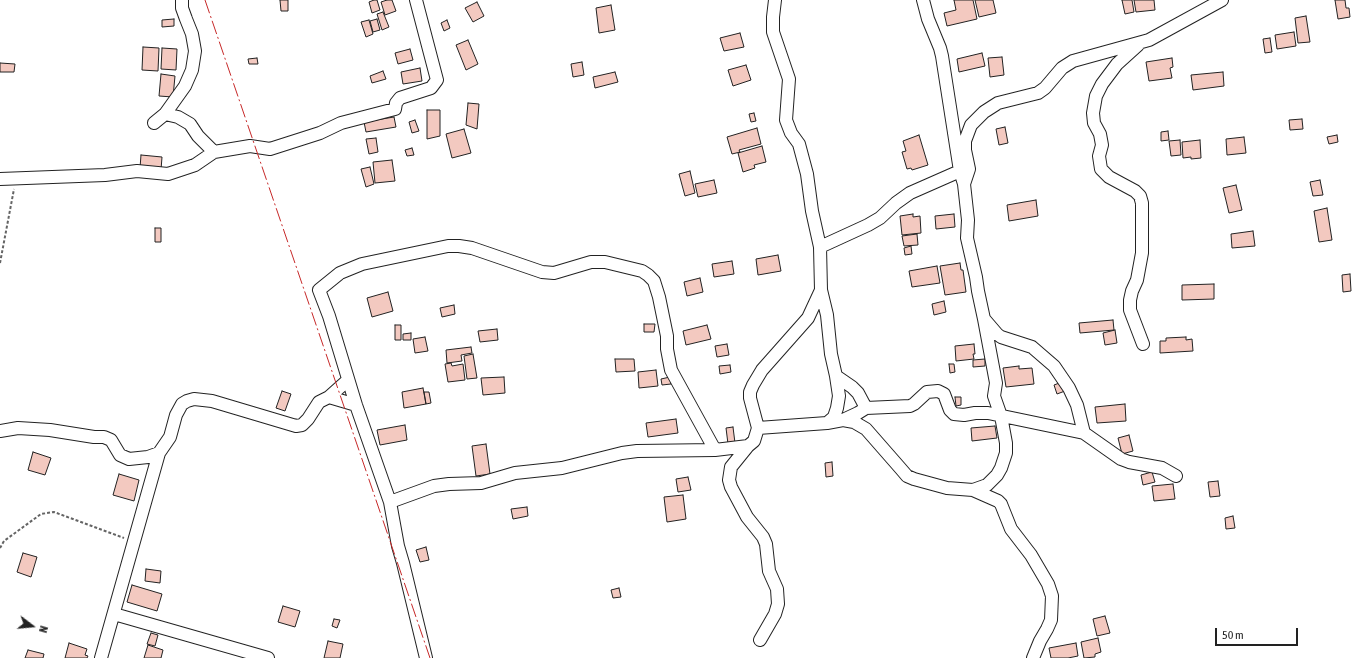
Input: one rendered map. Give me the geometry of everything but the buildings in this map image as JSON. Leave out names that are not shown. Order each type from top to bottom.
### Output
[{"type":"street","points":[[154,123],[165,114],[185,86],[192,70],[195,51],[192,34],[182,8],[182,0]]},
{"type":"street","points":[[0,179],[105,175],[137,171],[168,174],[196,165],[214,152],[250,146],[270,149],[320,133],[341,123],[395,109],[396,103],[400,98],[431,88],[437,80],[416,0]]},
{"type":"street","points":[[775,0],[773,17],[774,32],[789,79],[786,120],[791,133],[799,144],[803,156],[820,247],[821,290],[827,315],[831,354],[839,396],[838,408],[834,417],[827,423]]},
{"type":"street","points":[[922,0],[942,56],[960,171],[964,184],[968,220],[967,238],[996,383],[994,396],[1001,416],[1006,442],[1006,453],[1002,468],[987,485],[973,490]]},
{"type":"street","points":[[964,184],[969,169],[965,150],[965,141],[971,125],[984,112],[998,103],[1038,92],[1045,88],[1062,68],[1073,61],[1149,40],[1220,0]]},
{"type":"street","points":[[1140,43],[1117,64],[1102,84],[1096,96],[1093,113],[1094,123],[1100,134],[1102,145],[1099,156],[1101,169],[1109,177],[1135,191],[1140,196],[1142,203],[1142,253],[1137,280],[1130,300],[1130,310],[1143,344]]},
{"type":"street","points":[[165,114],[178,117],[190,124],[198,136],[214,152]]},
{"type":"street","points":[[820,247],[880,218],[896,203],[910,193],[960,171]]},
{"type":"street","points":[[426,658],[398,546],[390,502],[356,405],[329,316],[319,290],[340,273],[362,264],[448,246],[472,248],[542,272],[554,273],[591,262],[606,262],[642,271],[654,281],[659,297],[667,336],[667,349],[671,370],[715,450]]},
{"type":"street","points":[[760,640],[775,614],[778,604],[777,589],[769,571],[763,537],[748,517],[731,486],[729,480],[731,467],[754,441],[758,428],[750,398],[750,392],[753,385],[762,370],[808,318],[821,290]]},
{"type":"street","points":[[984,319],[1001,337],[1032,347],[1054,366],[1069,388],[1077,405],[1084,433]]},
{"type":"street","points":[[836,376],[858,393],[866,408]]},
{"type":"street","points":[[101,658],[159,453],[170,437],[178,410],[182,404],[194,399],[212,401],[296,426],[302,425],[308,419],[319,402],[329,397],[348,380]]},
{"type":"street","points":[[758,428],[827,423],[843,420],[866,408],[910,406],[927,392],[938,391],[944,394],[950,410],[954,414],[964,415],[988,413],[1084,433],[1121,459],[1129,462],[1162,468],[1176,476]]},
{"type":"street","points":[[975,413],[994,396]]},
{"type":"street","points":[[329,397],[356,405]]},
{"type":"street","points":[[843,420],[854,422],[866,429],[907,476],[947,488],[973,490],[998,501],[1001,504],[1014,535],[1028,551],[1051,590],[1051,620],[1033,658]]},
{"type":"street","points":[[0,431],[18,428],[104,437],[111,440],[120,455],[129,459],[148,457],[159,453]]},
{"type":"street","points":[[390,502],[434,486],[481,483],[515,473],[562,468],[622,453],[637,451],[715,450],[748,446]]},
{"type":"street","points":[[114,614],[268,658]]},
{"type":"path","points":[[0,262],[16,178]]},
{"type":"path","points":[[0,548],[4,541],[41,514],[54,512],[134,542]]},
{"type":"power","points":[[205,0],[430,658]]}]
